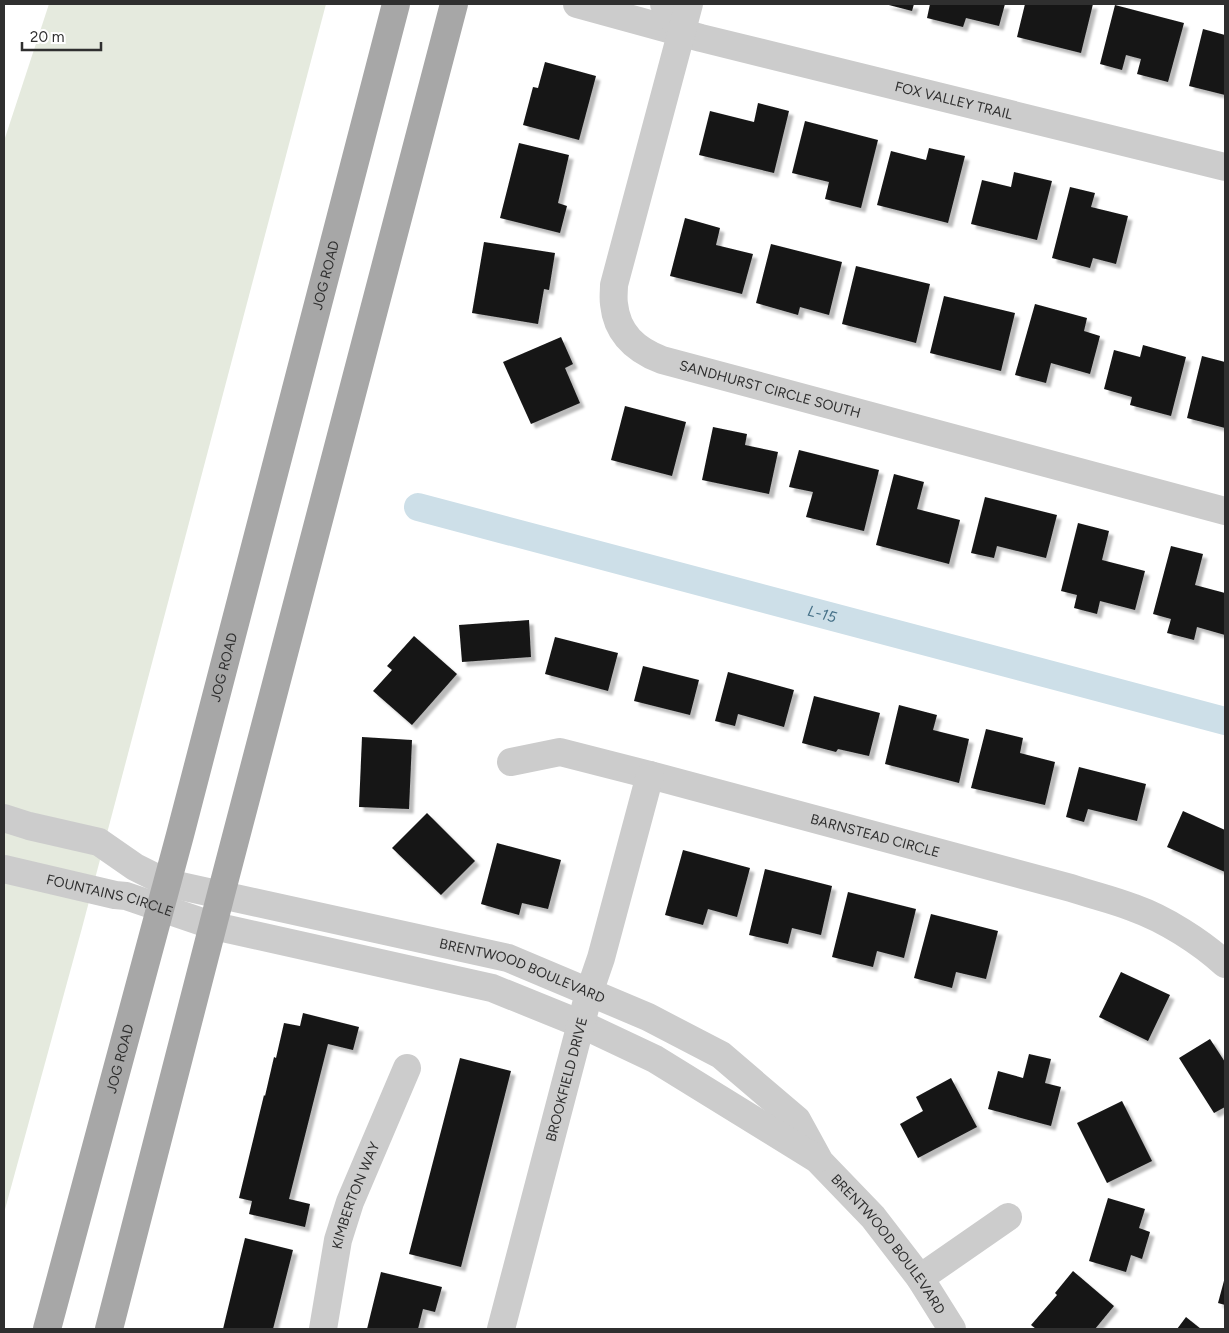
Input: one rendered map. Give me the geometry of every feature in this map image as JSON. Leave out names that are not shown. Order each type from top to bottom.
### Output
[{"type":"main road","name":"JOG ROAD","points":[[47,1329],[164,896],[396,4]]},
{"type":"main road","points":[[109,1329],[454,4]]},
{"type":"street","name":"FOX VALLEY TRAIL","points":[[578,4],[682,33],[1225,167]]},
{"type":"street","points":[[664,4],[682,33]]},
{"type":"street","name":"SANDHURST CIRCLE SOUTH","points":[[689,4],[614,285],[614,305],[619,324],[630,341],[645,353],[662,360],[1225,511]]},
{"type":"street","name":"BARNSTEAD CIRCLE","points":[[511,762],[560,752],[1071,888],[1135,908],[1175,928],[1213,953],[1225,964]]},
{"type":"street","name":"BROOKFIELD DRIVE","points":[[501,1329],[589,993],[601,958],[650,775]]},
{"type":"street","name":"FOUNTAINS CIRCLE","points":[[4,818],[29,826],[99,842],[135,867],[164,896],[214,926]]},
{"type":"street","name":"FOUNTAINS CIRCLE","points":[[4,869],[115,895],[164,896]]},
{"type":"street","name":"BRENTWOOD BOULEVARD","points":[[164,896],[221,894],[508,958],[648,1017],[721,1054],[797,1120],[820,1162]]},
{"type":"street","name":"BRENTWOOD BOULEVARD","points":[[214,926],[492,988],[581,1024],[655,1059],[820,1162],[873,1217],[920,1278],[952,1329]]},
{"type":"street","name":"KIMBERTON WAY","points":[[323,1329],[338,1240],[350,1202],[408,1068]]},
{"type":"street","points":[[920,1278],[1008,1217]]},
{"type":"shaded area","points":[[49,4],[326,4],[82,928],[4,1213],[4,141]]},
{"type":"building","points":[[885,4],[914,4],[912,11]]},
{"type":"building","points":[[930,4],[1005,4],[999,26],[966,18],[963,27],[927,18]]},
{"type":"building","points":[[1025,4],[1093,4],[1081,53],[1017,37]]},
{"type":"building","points":[[1115,5],[1184,23],[1168,82],[1137,74],[1141,59],[1126,55],[1122,70],[1100,64]]},
{"type":"building","points":[[1203,29],[1225,35],[1225,95],[1189,86]]},
{"type":"building","points":[[545,62],[596,76],[579,140],[523,125],[533,87],[538,88]]},
{"type":"building","points":[[758,103],[789,111],[774,173],[699,155],[710,111],[754,122]]},
{"type":"building","points":[[805,121],[878,140],[861,208],[825,199],[829,182],[792,173]]},
{"type":"building","points":[[519,143],[569,155],[558,203],[567,206],[560,233],[500,218]]},
{"type":"building","points":[[929,148],[965,156],[948,223],[877,205],[891,151],[926,160]]},
{"type":"building","points":[[1014,172],[1052,181],[1037,240],[971,224],[982,180],[1011,187]]},
{"type":"building","points":[[1070,187],[1095,193],[1091,207],[1128,216],[1116,264],[1093,258],[1090,268],[1052,258]]},
{"type":"building","points":[[685,218],[720,228],[716,245],[753,254],[742,294],[670,276]]},
{"type":"building","points":[[484,242],[555,253],[549,290],[544,289],[538,324],[472,313]]},
{"type":"building","points":[[771,244],[842,262],[829,315],[800,307],[798,315],[756,303]]},
{"type":"building","points":[[856,266],[930,284],[916,343],[842,324]]},
{"type":"building","points":[[944,296],[1015,313],[1001,371],[930,353]]},
{"type":"building","points":[[1035,304],[1087,318],[1084,331],[1100,336],[1090,374],[1051,363],[1046,383],[1015,375]]},
{"type":"building","points":[[561,337],[573,364],[565,368],[580,403],[531,424],[503,362]]},
{"type":"building","points":[[1143,345],[1186,357],[1171,416],[1130,405],[1132,397],[1104,389],[1114,350],[1140,357]]},
{"type":"building","points":[[1202,356],[1225,362],[1225,428],[1187,418]]},
{"type":"building","points":[[625,406],[686,422],[672,476],[611,460]]},
{"type":"building","points":[[713,427],[747,434],[745,445],[778,452],[769,494],[702,480]]},
{"type":"building","points":[[799,450],[879,470],[864,531],[806,517],[813,492],[789,487]]},
{"type":"building","points":[[894,474],[924,482],[917,509],[960,520],[949,564],[876,545]]},
{"type":"building","points":[[985,497],[1057,515],[1046,558],[997,546],[994,558],[971,553]]},
{"type":"building","points":[[1078,523],[1109,531],[1102,560],[1145,571],[1135,610],[1100,601],[1097,614],[1074,608],[1077,595],[1061,591]]},
{"type":"building","points":[[1171,546],[1203,554],[1195,585],[1225,593],[1225,635],[1197,627],[1194,640],[1167,633],[1171,619],[1153,614]]},
{"type":"building","points":[[529,620],[531,657],[462,662],[459,625]]},
{"type":"building","points":[[414,636],[457,674],[412,725],[373,691],[392,670],[387,666]]},
{"type":"building","points":[[555,637],[618,653],[608,691],[545,674]]},
{"type":"building","points":[[643,666],[699,680],[690,715],[634,701]]},
{"type":"building","points":[[728,672],[794,690],[784,727],[738,714],[735,726],[715,721]]},
{"type":"building","points":[[814,696],[880,713],[869,756],[838,749],[836,752],[802,743]]},
{"type":"building","points":[[899,705],[937,715],[933,730],[969,739],[959,783],[885,764]]},
{"type":"building","points":[[986,729],[1023,738],[1020,753],[1055,762],[1045,805],[971,788]]},
{"type":"building","points":[[362,737],[412,740],[409,809],[359,807]]},
{"type":"building","points":[[1079,767],[1146,784],[1137,821],[1088,809],[1084,822],[1066,817]]},
{"type":"building","points":[[1183,811],[1225,830],[1225,872],[1167,847]]},
{"type":"building","points":[[427,813],[475,861],[441,895],[392,848]]},
{"type":"building","points":[[497,843],[561,860],[548,909],[522,903],[519,915],[481,904]]},
{"type":"building","points":[[683,850],[750,868],[737,917],[708,909],[703,925],[665,915]]},
{"type":"building","points":[[765,869],[832,886],[821,935],[792,928],[788,944],[749,935]]},
{"type":"building","points":[[848,892],[916,909],[904,958],[877,951],[873,967],[832,957]]},
{"type":"building","points":[[931,914],[998,931],[986,979],[956,972],[952,988],[914,978]]},
{"type":"building","points":[[1121,972],[1170,995],[1148,1041],[1099,1017]]},
{"type":"building","points":[[303,1013],[359,1027],[353,1050],[328,1044],[289,1199],[310,1204],[305,1227],[249,1214],[252,1201],[239,1198],[284,1023],[300,1026]]},
{"type":"building","points":[[1210,1039],[1225,1062],[1225,1107],[1214,1113],[1179,1058]]},
{"type":"building","points":[[1029,1054],[1051,1059],[1045,1083],[1061,1087],[1051,1126],[988,1109],[998,1071],[1023,1078]]},
{"type":"building","points":[[460,1058],[511,1071],[461,1267],[409,1254]]},
{"type":"building","points":[[951,1078],[977,1127],[918,1158],[900,1124],[923,1111],[916,1097]]},
{"type":"building","points":[[1122,1101],[1152,1161],[1107,1183],[1077,1123]]},
{"type":"building","points":[[1108,1198],[1145,1209],[1139,1228],[1150,1232],[1142,1259],[1131,1255],[1126,1272],[1089,1261]]},
{"type":"building","points":[[245,1238],[293,1250],[273,1329],[223,1329]]},
{"type":"building","points":[[1073,1271],[1114,1306],[1095,1329],[1036,1329],[1031,1325],[1057,1295],[1055,1293]]},
{"type":"building","points":[[381,1272],[442,1287],[435,1312],[423,1309],[418,1329],[367,1329]]},
{"type":"building","points":[[1225,1277],[1225,1305],[1218,1303]]},
{"type":"building","points":[[1186,1317],[1201,1329],[1177,1329]]},
{"type":"waterway","name":"L-15","points":[[418,507],[1225,721]]}]
